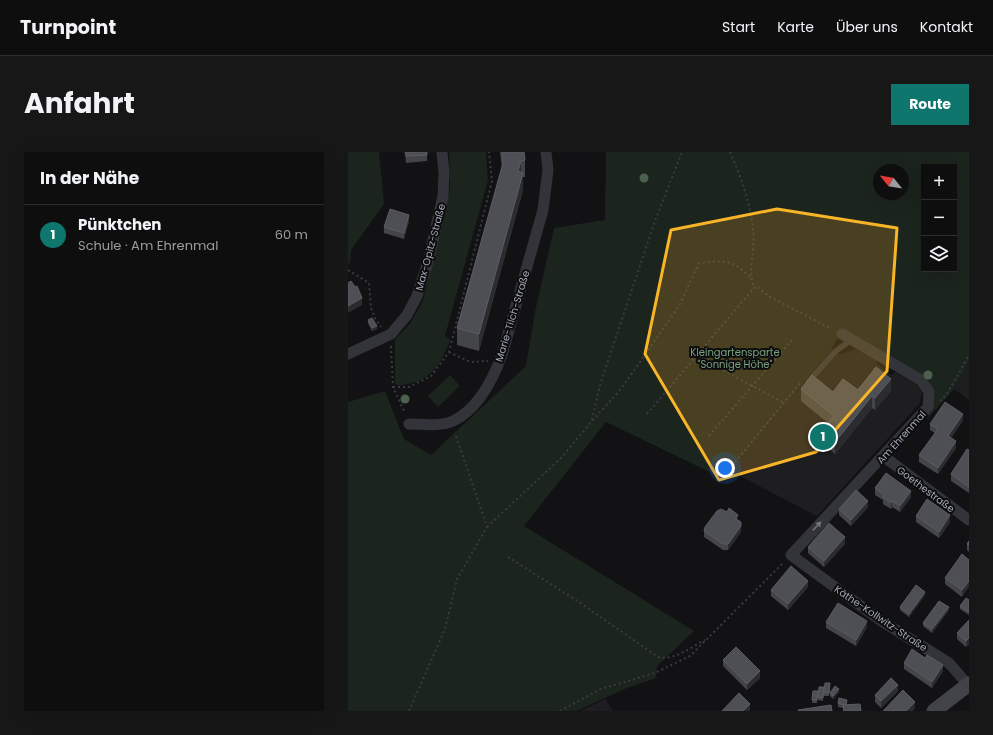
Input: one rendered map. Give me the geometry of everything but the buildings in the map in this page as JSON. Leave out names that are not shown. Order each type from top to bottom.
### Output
[{"type":"main road","points":[[934,711],[968,684]]},
{"type":"street","name":"Max-Opitz-Straße","points":[[348,354],[391,334],[407,315],[417,296],[428,262],[443,196],[444,173],[442,152]]},
{"type":"street","name":"Marie-Tilch-Straße","points":[[409,424],[426,425],[451,422],[460,417],[481,396],[500,360],[543,210],[548,170],[546,152]]},
{"type":"street","name":"Am Ehrenmal","points":[[791,555],[928,407],[929,392],[921,380],[846,337]]},
{"type":"street","name":"Goethestraße","points":[[883,456],[969,520]]},
{"type":"street","name":"Käthe-Kollwitz-Straße","points":[[791,555],[880,620],[949,663],[968,684]]},
{"type":"lane","points":[[809,381],[836,351],[846,337]]},
{"type":"path","points":[[393,387],[409,387],[431,376],[449,352],[492,182],[489,152]]},
{"type":"path","points":[[592,420],[600,385],[653,228],[682,152]]},
{"type":"path","points":[[730,152],[743,182],[753,230],[750,277],[754,288]]},
{"type":"path","points":[[409,711],[444,629],[457,579],[487,527],[561,458],[592,420],[621,389],[678,306],[699,263],[726,261],[738,265],[750,277]]},
{"type":"path","points":[[348,270],[369,283],[369,299],[375,318],[382,328],[391,334]]},
{"type":"path","points":[[647,414],[756,286],[770,297],[846,337]]},
{"type":"path","points":[[709,436],[792,340]]},
{"type":"path","points":[[449,352],[470,362],[500,360]]},
{"type":"path","points":[[928,407],[934,409],[947,394],[969,355]]},
{"type":"path","points":[[392,356],[393,387],[409,424]]},
{"type":"path","points":[[697,356],[784,403]]},
{"type":"path","points":[[732,466],[802,381]]},
{"type":"path","points":[[850,397],[866,382]]},
{"type":"path","points":[[451,422],[487,527]]},
{"type":"path","points":[[560,711],[601,689],[661,670],[690,656],[791,555]]},
{"type":"path","points":[[508,557],[579,602],[658,657],[665,659],[675,656],[708,638]]},
{"type":"highlighted area","points":[[777,209],[897,228],[887,371],[816,452],[719,480],[645,354],[671,230]]},
{"type":"shaded area","points":[[832,348],[840,355],[854,349],[863,350],[876,358],[877,364],[891,375],[895,372],[916,383],[922,392],[920,403],[817,516],[730,471]]},
{"type":"shaded area","points":[[969,362],[969,400],[954,389]]},
{"type":"shaded area","points":[[605,699],[613,711],[580,711]]},
{"type":"green space","points":[[348,152],[379,152],[384,204],[351,250],[350,264],[348,262]]},
{"type":"green space","points":[[449,152],[486,152],[488,180],[445,336],[450,340],[444,355],[435,369],[423,379],[398,385],[395,384],[395,339],[409,325],[423,301],[450,187]]},
{"type":"green space","name":"Kleingartensparte \"Sonnige Höhe\"","points":[[606,152],[969,152],[969,362],[954,389],[927,419],[932,393],[930,383],[927,378],[864,342],[838,336],[832,348],[730,471],[720,477],[606,422],[524,526],[694,631],[657,666],[656,678],[627,688],[576,711],[348,711],[348,402],[385,391],[404,439],[431,455],[526,366],[535,312],[554,228],[605,220]]},
{"type":"green space","points":[[450,375],[460,386],[438,407],[428,396]]},
{"type":"place","name":"Pünktchen","points":[[823,437]]}]
